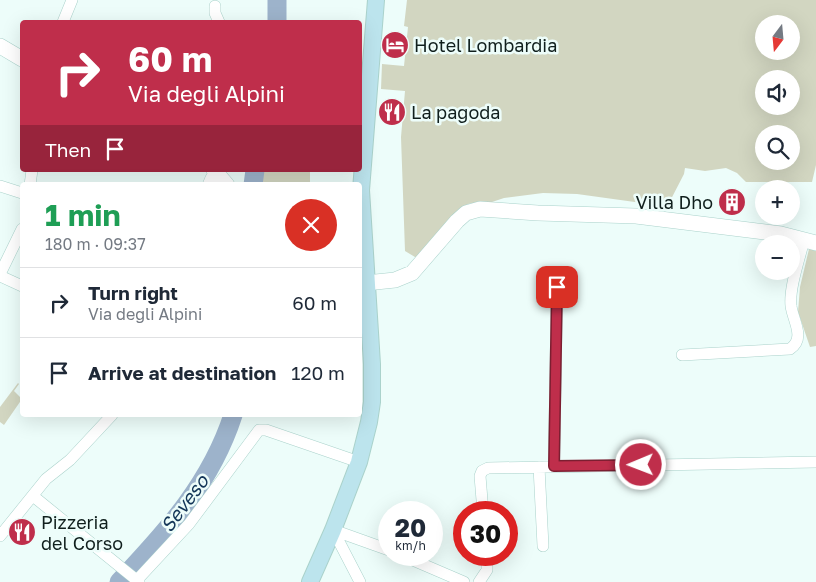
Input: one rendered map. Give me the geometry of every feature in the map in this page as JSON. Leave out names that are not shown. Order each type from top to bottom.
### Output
[{"type":"main road","points":[[362,158],[376,0]]},
{"type":"main road","points":[[310,582],[333,530],[368,431],[372,402],[372,364],[362,246]]},
{"type":"street","points":[[64,20],[72,0]]},
{"type":"street","points":[[215,6],[215,13],[218,20]]},
{"type":"street","points":[[0,46],[20,58]]},
{"type":"street","points":[[0,186],[20,192]]},
{"type":"street","points":[[366,283],[394,280],[412,273],[457,221],[466,213],[480,209],[636,216],[781,234],[810,241],[791,300],[799,332],[795,345],[790,349],[682,355]]},
{"type":"street","points":[[20,233],[0,275],[20,285]]},
{"type":"street","points":[[554,466],[557,287]]},
{"type":"street","points":[[1,532],[54,472],[77,453],[110,417]]},
{"type":"street","points":[[33,496],[136,580],[189,524],[259,430],[266,430],[358,462]]},
{"type":"street","points":[[482,501],[480,476],[484,470],[489,468],[816,462]]},
{"type":"street","points":[[539,467],[543,546]]},
{"type":"street","points":[[333,530],[378,546]]},
{"type":"street","points":[[333,530],[360,582]]},
{"type":"street","points":[[427,566],[464,582]]},
{"type":"street","points":[[479,582],[487,570],[487,566]]},
{"type":"green space","points":[[407,0],[816,0],[816,165],[812,182],[800,182],[800,180],[755,180],[755,182],[746,182],[737,173],[726,168],[705,171],[685,168],[684,174],[668,205],[577,194],[543,193],[504,198],[492,202],[468,204],[460,209],[420,260],[405,251],[401,137],[405,91],[381,89],[382,64],[404,66],[408,27],[404,26]]},
{"type":"green space","points":[[262,172],[310,172],[310,182],[260,182]]},
{"type":"green space","points":[[809,249],[816,251],[816,346],[810,347],[798,312],[800,287]]},
{"type":"green space","points":[[18,383],[14,391],[20,397],[20,402],[4,425],[0,422],[0,407]]},
{"type":"waterway","name":"Seveso","points":[[277,0],[277,20]]},
{"type":"waterway","name":"Seveso","points":[[253,182],[255,172]]},
{"type":"waterway","name":"Seveso","points":[[119,582],[186,505],[213,463],[232,417]]},
{"type":"place","name":"Hotel Lombardia","points":[[395,45]]},
{"type":"place","name":"La pagoda","points":[[392,112]]},
{"type":"place","name":"Villa Dho","points":[[732,202]]},
{"type":"place","name":"Pizzeria del Corso","points":[[22,532]]},
{"type":"route","points":[[557,287],[554,466],[641,465]]}]
